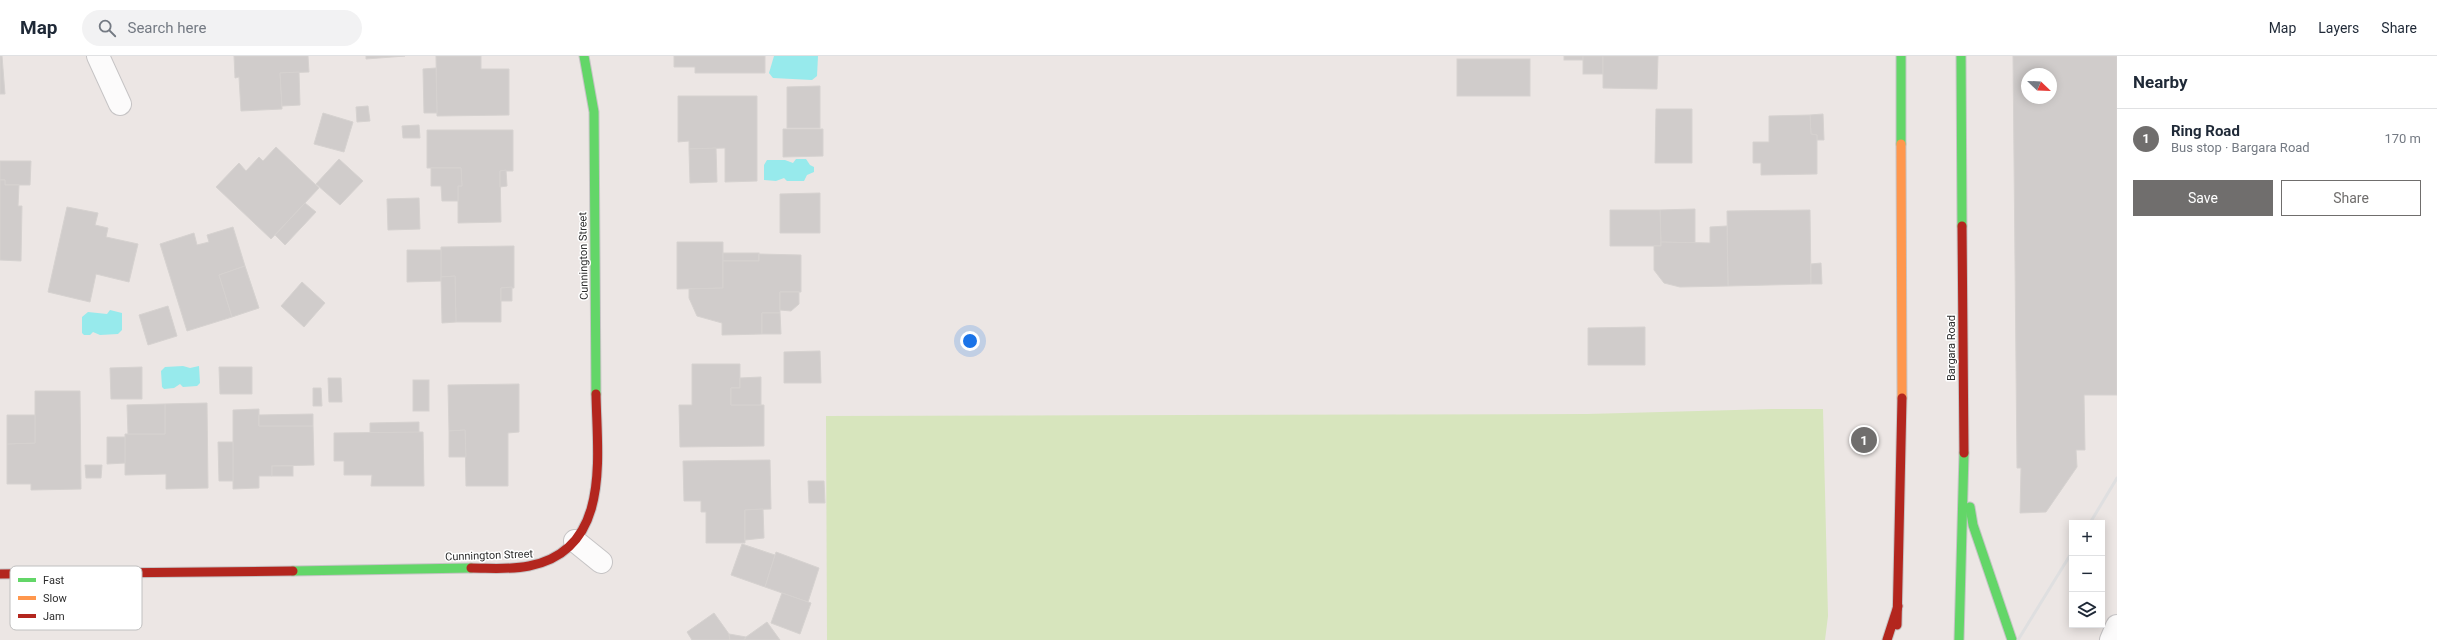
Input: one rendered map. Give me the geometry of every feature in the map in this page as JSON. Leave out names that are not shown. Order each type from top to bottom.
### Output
[{"type":"street","points":[[98,56],[120,104]]},
{"type":"street","name":"Cunnington Street","points":[[142,572],[529,568],[547,563],[563,553],[574,541],[594,509],[597,488],[594,112],[584,56]]},
{"type":"street","points":[[1896,640],[1902,400],[1901,56]]},
{"type":"street","name":"Bargara Road","points":[[1959,640],[1964,473],[1961,56]]},
{"type":"street","points":[[1964,473],[1973,525],[2012,640]]},
{"type":"street","points":[[574,541],[601,562]]},
{"type":"street","name":"Cunnington Street","points":[[0,574],[10,574]]},
{"type":"street","points":[[1887,640],[1898,606]]},
{"type":"street","points":[[2111,640],[2117,626]]},
{"type":"green space","points":[[1823,409],[1828,616],[1825,640],[827,640],[826,416],[1587,414]]},
{"type":"water","points":[[774,56],[818,56],[817,76],[812,80],[773,78],[769,73]]},
{"type":"water","points":[[796,159],[806,159],[810,165],[814,167],[814,172],[807,175],[804,181],[787,181],[784,178],[776,181],[764,180],[764,165],[767,160],[785,160],[793,163]]},
{"type":"water","points":[[110,310],[122,313],[122,330],[118,334],[100,335],[93,332],[90,335],[84,335],[82,333],[82,317],[88,312],[107,314]]},
{"type":"water","points":[[183,366],[190,368],[199,366],[200,383],[197,386],[183,387],[180,384],[174,388],[164,389],[162,387],[161,371],[165,367]]},
{"type":"building","points":[[0,56],[2,56],[5,94],[0,94]]},
{"type":"building","points":[[234,56],[308,56],[309,72],[280,73],[282,109],[241,111],[239,77],[235,78]]},
{"type":"building","points":[[366,56],[405,56],[366,59]]},
{"type":"building","points":[[436,56],[481,56],[481,69],[509,69],[509,115],[437,116]]},
{"type":"building","points":[[674,56],[765,56],[765,73],[695,73],[695,67],[674,67]]},
{"type":"building","points":[[1564,56],[1583,56],[1583,60],[1564,60]]},
{"type":"building","points":[[1583,56],[1603,56],[1603,74],[1583,74]]},
{"type":"building","points":[[1603,56],[1658,56],[1657,89],[1603,88]]},
{"type":"building","points":[[2013,56],[2117,56],[2117,395],[2084,395],[2085,450],[2076,450],[2077,467],[2046,512],[2020,513],[2021,468],[2017,468]]},
{"type":"building","points":[[1457,59],[1530,59],[1530,96],[1457,96]]},
{"type":"building","points":[[436,68],[437,113],[424,113],[423,69]]},
{"type":"building","points":[[299,72],[300,105],[282,106],[280,73]]},
{"type":"building","points":[[820,86],[820,128],[787,128],[787,87]]},
{"type":"building","points":[[678,96],[757,96],[757,181],[725,182],[725,148],[689,149],[689,141],[678,142]]},
{"type":"building","points":[[368,106],[370,121],[357,122],[356,107]]},
{"type":"building","points":[[1656,109],[1692,109],[1692,163],[1655,163]]},
{"type":"building","points":[[323,113],[353,122],[344,152],[314,144]]},
{"type":"building","points":[[1823,114],[1824,140],[1817,140],[1817,135],[1811,134],[1810,115]]},
{"type":"building","points":[[1810,115],[1811,134],[1817,135],[1817,174],[1761,175],[1761,163],[1753,163],[1753,142],[1769,142],[1769,116]]},
{"type":"building","points":[[419,125],[420,138],[403,138],[402,126]]},
{"type":"building","points":[[783,129],[823,129],[823,156],[783,157]]},
{"type":"building","points":[[427,130],[513,130],[513,171],[500,171],[501,222],[458,223],[458,186],[462,186],[461,168],[427,168]]},
{"type":"building","points":[[276,147],[319,188],[271,239],[216,187],[239,163],[246,171],[259,157],[263,161]]},
{"type":"building","points":[[716,148],[717,182],[690,183],[689,149]]},
{"type":"building","points":[[339,159],[363,181],[340,205],[316,184]]},
{"type":"building","points":[[0,161],[31,161],[30,185],[5,185],[5,180],[0,180]]},
{"type":"building","points":[[431,168],[461,168],[462,186],[458,186],[458,201],[442,201],[441,186],[431,186]]},
{"type":"building","points":[[506,170],[507,186],[500,187],[500,171]]},
{"type":"building","points":[[0,180],[5,180],[5,185],[19,185],[18,206],[22,206],[21,261],[0,260]]},
{"type":"building","points":[[820,193],[820,233],[780,233],[780,194]]},
{"type":"building","points":[[419,198],[420,229],[388,230],[387,199]]},
{"type":"building","points":[[305,203],[316,212],[285,245],[275,235]]},
{"type":"building","points":[[67,207],[98,213],[95,225],[108,228],[106,237],[138,244],[129,282],[96,274],[90,302],[48,292]]},
{"type":"building","points":[[1695,209],[1695,243],[1661,242],[1660,210]]},
{"type":"building","points":[[1610,210],[1660,210],[1661,246],[1610,246]]},
{"type":"building","points":[[1810,210],[1811,284],[1728,286],[1727,211]]},
{"type":"building","points":[[1727,226],[1728,286],[1680,287],[1664,283],[1654,270],[1654,246],[1661,246],[1661,242],[1710,243],[1710,227]]},
{"type":"building","points":[[233,227],[245,266],[219,275],[232,317],[187,331],[160,244],[194,233],[197,245],[209,242],[207,235]]},
{"type":"building","points":[[677,242],[723,242],[723,288],[677,289]]},
{"type":"building","points":[[514,246],[514,288],[501,288],[501,322],[456,322],[455,276],[441,277],[441,247]]},
{"type":"building","points":[[407,250],[441,250],[441,281],[407,282]]},
{"type":"building","points":[[723,253],[759,253],[759,261],[723,261]]},
{"type":"building","points":[[759,254],[801,255],[801,292],[780,292],[780,313],[762,313],[762,334],[722,335],[722,323],[697,316],[689,298],[689,289],[723,288],[723,261],[759,261]]},
{"type":"building","points":[[1821,263],[1822,284],[1811,284],[1811,264]]},
{"type":"building","points":[[245,266],[259,308],[232,317],[219,275]]},
{"type":"building","points":[[455,276],[456,322],[442,323],[441,277]]},
{"type":"building","points":[[302,282],[325,303],[304,327],[281,306]]},
{"type":"building","points":[[512,287],[512,301],[501,301],[501,288]]},
{"type":"building","points":[[780,292],[799,292],[799,304],[791,311],[780,310]]},
{"type":"building","points":[[168,306],[177,336],[148,345],[139,315]]},
{"type":"building","points":[[762,313],[780,313],[781,334],[762,334]]},
{"type":"building","points":[[1645,327],[1645,365],[1588,365],[1588,328]]},
{"type":"building","points":[[820,351],[821,383],[784,383],[784,352]]},
{"type":"building","points":[[692,364],[740,364],[740,388],[731,388],[731,405],[764,405],[764,446],[680,447],[679,405],[692,405]]},
{"type":"building","points":[[142,367],[142,399],[111,399],[110,368]]},
{"type":"building","points":[[219,367],[252,367],[252,394],[220,394]]},
{"type":"building","points":[[761,377],[761,405],[731,405],[731,388],[740,388],[740,378]]},
{"type":"building","points":[[328,378],[341,378],[342,402],[329,402]]},
{"type":"building","points":[[413,380],[429,380],[429,411],[413,411]]},
{"type":"building","points":[[519,384],[519,432],[508,433],[508,486],[466,486],[465,430],[449,431],[448,385]]},
{"type":"building","points":[[313,388],[321,388],[322,406],[313,406]]},
{"type":"building","points":[[35,391],[80,391],[81,489],[31,490],[31,484],[7,484],[7,444],[35,443]]},
{"type":"building","points":[[207,403],[208,488],[166,489],[166,474],[125,475],[125,434],[165,434],[165,404]]},
{"type":"building","points":[[165,404],[165,434],[128,434],[127,405]]},
{"type":"building","points":[[259,409],[259,426],[313,426],[314,465],[272,466],[272,476],[259,476],[259,488],[233,489],[233,410]]},
{"type":"building","points":[[313,414],[313,426],[259,426],[259,415]]},
{"type":"building","points":[[7,415],[35,415],[35,443],[7,444]]},
{"type":"building","points":[[419,422],[419,433],[370,433],[370,423]]},
{"type":"building","points":[[465,430],[466,457],[449,457],[449,431]]},
{"type":"building","points":[[423,432],[424,486],[371,486],[372,475],[344,475],[344,461],[334,461],[334,433]]},
{"type":"building","points":[[107,437],[125,437],[125,463],[107,464]]},
{"type":"building","points":[[218,442],[233,442],[233,481],[219,481]]},
{"type":"building","points":[[770,460],[771,509],[745,510],[745,543],[706,543],[706,512],[701,512],[701,501],[684,501],[683,461]]},
{"type":"building","points":[[85,465],[102,465],[101,478],[86,478]]},
{"type":"building","points":[[272,466],[293,466],[293,476],[272,476]]},
{"type":"building","points":[[808,481],[824,481],[825,503],[809,503]]},
{"type":"building","points":[[763,509],[764,538],[745,540],[745,510]]},
{"type":"building","points":[[742,544],[775,555],[765,587],[731,575]]},
{"type":"building","points":[[776,552],[819,568],[808,602],[765,587]]},
{"type":"building","points":[[782,593],[811,603],[800,634],[771,623]]},
{"type":"building","points":[[714,613],[729,634],[730,640],[692,640],[687,632]]},
{"type":"building","points":[[767,622],[780,640],[744,640],[746,637]]},
{"type":"building","points":[[729,634],[746,637],[744,640],[730,640]]},
{"type":"railway","points":[[2092,520],[2117,478]]},
{"type":"railway","points":[[2018,640],[2070,556]]},
{"type":"traffic: fast","points":[[584,56],[594,112],[596,394]]},
{"type":"traffic: fast","points":[[1901,56],[1901,144]]},
{"type":"traffic: fast","points":[[1961,56],[1962,226]]},
{"type":"traffic: fast","points":[[1959,640],[1964,453]]},
{"type":"traffic: fast","points":[[1970,507],[1973,525],[2012,640]]},
{"type":"traffic: fast","points":[[293,571],[471,568]]},
{"type":"traffic: slow","points":[[1901,144],[1902,398]]},
{"type":"traffic: jam","points":[[1962,226],[1964,453]]},
{"type":"traffic: jam","points":[[471,568],[507,568],[529,566],[556,557],[575,541],[587,521],[594,497],[598,445],[596,394]]},
{"type":"traffic: jam","points":[[1897,625],[1902,398]]},
{"type":"traffic: jam","points":[[142,573],[293,571]]},
{"type":"traffic: jam","points":[[0,574],[10,574]]},
{"type":"traffic: jam","points":[[1887,640],[1898,606]]},
{"type":"place","name":"Ring Road","points":[[1864,440]]}]
